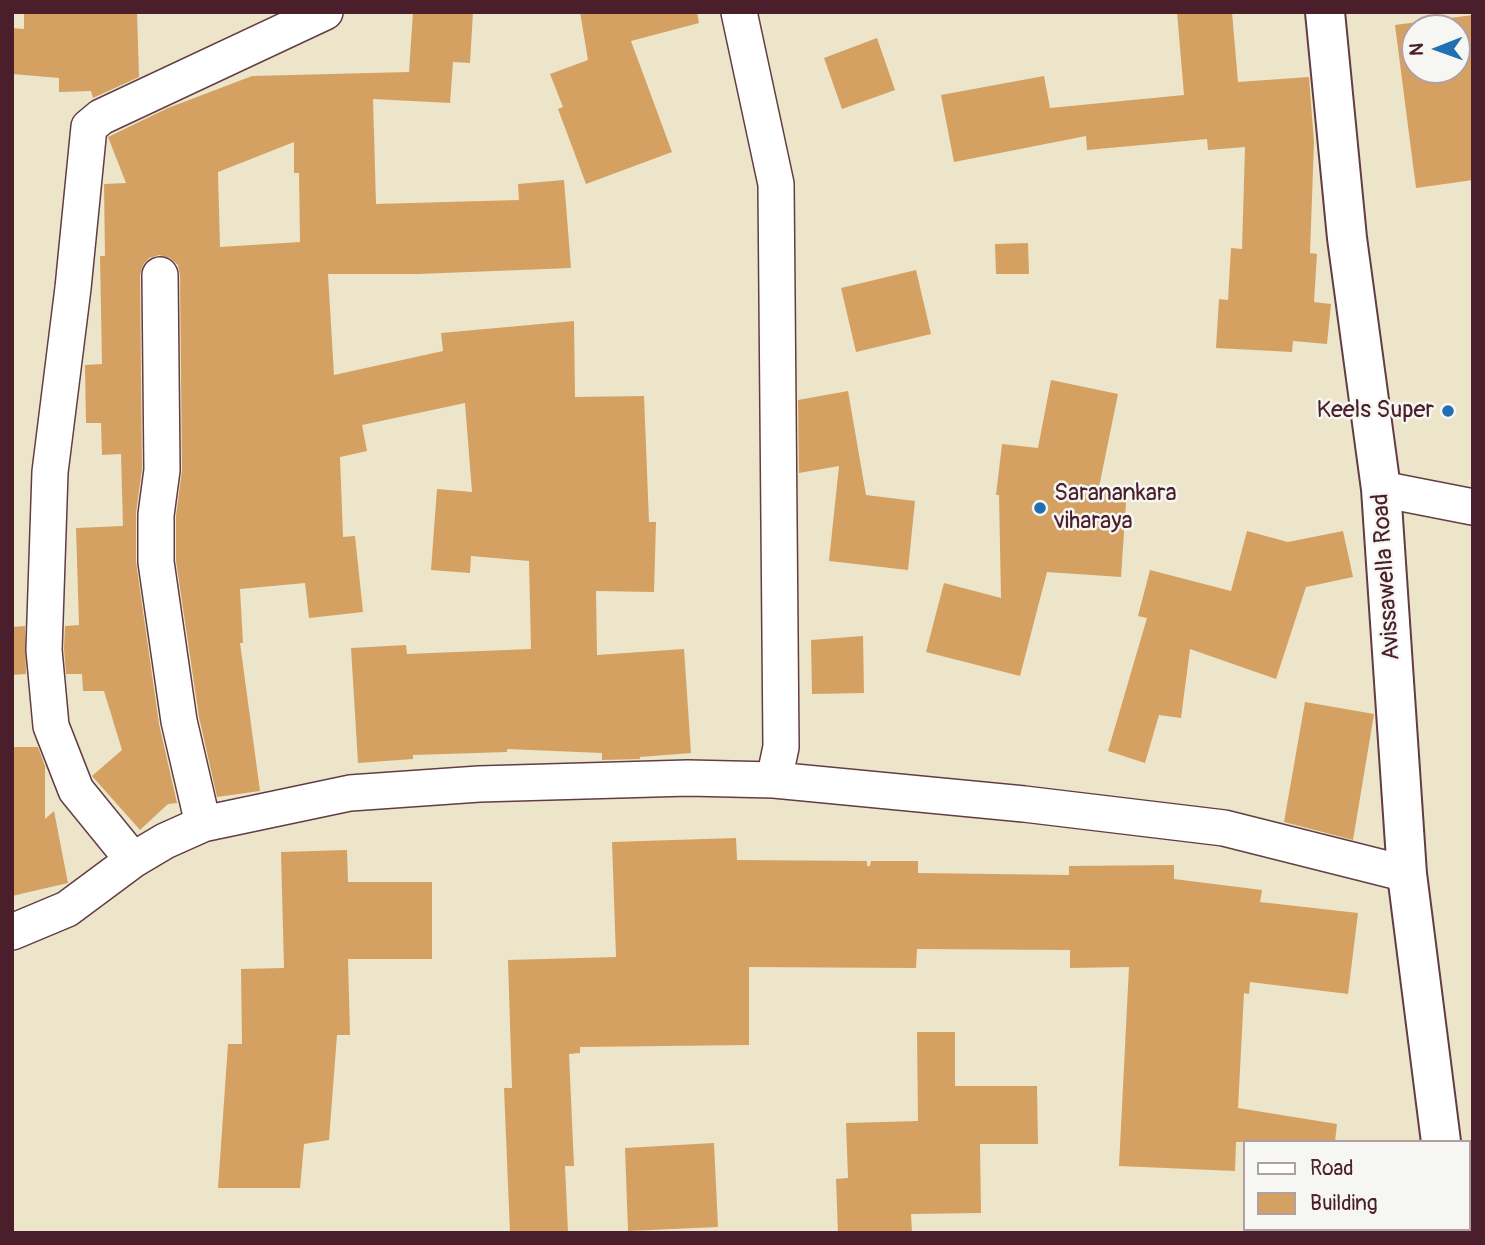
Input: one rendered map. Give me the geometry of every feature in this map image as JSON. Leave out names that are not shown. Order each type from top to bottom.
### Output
[{"type":"main road","name":"Avissawella Road","points":[[1325,12],[1347,238],[1381,489],[1406,874],[1441,1140]]},
{"type":"street","points":[[133,860],[76,790],[51,726],[44,650],[50,472],[73,288],[89,127],[101,117],[325,12]]},
{"type":"street","points":[[739,12],[776,184],[781,747],[774,780]]},
{"type":"street","points":[[160,275],[162,470],[156,515],[156,562],[178,721],[204,824]]},
{"type":"street","points":[[1381,489],[1473,507]]},
{"type":"street","points":[[12,932],[67,909],[133,860],[165,841],[204,824],[350,793],[479,784],[688,778],[774,780],[1024,804],[1224,828],[1406,874]]},
{"type":"building","points":[[24,12],[137,12],[139,77],[93,98],[91,91],[59,92],[59,78],[12,74],[12,28],[24,29]]},
{"type":"building","points":[[413,12],[473,12],[470,63],[453,62],[450,103],[373,99],[376,204],[519,200],[518,184],[564,180],[571,268],[418,274],[328,274],[334,375],[443,351],[441,333],[574,321],[575,397],[644,396],[649,522],[656,522],[654,592],[596,591],[597,655],[684,649],[691,753],[602,760],[602,753],[507,749],[507,752],[413,755],[413,759],[358,763],[351,648],[406,645],[407,654],[531,649],[529,561],[471,556],[470,573],[431,570],[437,489],[472,492],[465,403],[362,425],[367,451],[340,457],[343,537],[355,536],[363,612],[309,618],[305,583],[240,589],[243,643],[240,643],[260,791],[217,797],[199,717],[176,561],[176,516],[182,470],[180,275],[178,265],[170,258],[159,255],[149,258],[140,275],[142,469],[136,513],[136,562],[159,724],[177,803],[168,804],[140,830],[92,776],[122,750],[104,691],[83,691],[82,674],[66,674],[64,649],[65,626],[79,625],[76,528],[123,526],[121,454],[102,455],[101,423],[86,423],[85,365],[102,364],[100,256],[105,256],[104,184],[126,183],[108,137],[168,108],[252,76],[409,72]],"holes":[[[294,142],[294,173],[299,173],[300,242],[220,247],[218,172]]]},
{"type":"building","points":[[580,12],[697,12],[699,23],[631,41],[672,152],[586,184],[558,109],[563,107],[550,74],[588,60]]},
{"type":"building","points":[[1177,12],[1232,12],[1238,82],[1309,77],[1314,142],[1310,253],[1317,254],[1314,302],[1331,304],[1327,344],[1293,341],[1292,352],[1216,348],[1219,299],[1228,300],[1231,248],[1242,249],[1245,147],[1208,150],[1207,139],[1087,150],[1086,136],[954,162],[941,95],[1044,76],[1050,108],[1184,95]]},
{"type":"building","points":[[1473,15],[1473,180],[1416,188],[1403,84],[1471,84]]},
{"type":"building","points":[[1401,24],[1401,72],[1395,25]]},
{"type":"building","points":[[877,38],[895,90],[842,109],[824,58]]},
{"type":"building","points":[[1028,243],[1029,274],[996,274],[995,244]]},
{"type":"building","points":[[916,270],[931,334],[856,352],[841,288]]},
{"type":"building","points":[[1051,380],[1118,394],[1099,487],[1127,489],[1121,577],[1047,572],[1020,676],[926,652],[944,583],[1001,598],[999,495],[996,495],[1002,444],[1038,448]]},
{"type":"building","points":[[848,391],[866,495],[915,501],[908,570],[829,561],[839,466],[799,473],[798,400]]},
{"type":"building","points":[[1247,531],[1288,542],[1343,531],[1353,577],[1306,587],[1276,679],[1190,649],[1181,718],[1159,715],[1145,763],[1108,751],[1147,618],[1138,616],[1150,570],[1231,591]]},
{"type":"building","points":[[25,626],[26,674],[12,675],[12,627]]},
{"type":"building","points":[[863,636],[864,693],[812,694],[811,640]]},
{"type":"building","points":[[1305,702],[1374,714],[1353,840],[1284,822]]},
{"type":"building","points":[[12,747],[38,747],[45,766],[45,819],[54,811],[68,883],[12,896]]},
{"type":"building","points":[[736,838],[737,860],[867,861],[867,866],[870,866],[871,861],[918,861],[918,873],[1069,875],[1069,866],[1174,865],[1174,879],[1262,890],[1260,902],[1358,913],[1348,994],[1250,982],[1249,994],[1244,993],[1238,1108],[1337,1124],[1335,1140],[1236,1142],[1235,1171],[1119,1166],[1129,967],[1070,968],[1070,950],[917,949],[916,968],[749,967],[749,1045],[580,1047],[580,1053],[569,1054],[574,1166],[565,1166],[568,1233],[510,1233],[504,1088],[512,1088],[508,960],[616,957],[612,842]]},
{"type":"building","points":[[347,850],[348,882],[432,882],[432,959],[348,959],[350,1035],[337,1035],[329,1140],[304,1144],[300,1188],[218,1188],[228,1044],[242,1044],[241,969],[284,968],[281,852]]},
{"type":"building","points":[[917,1032],[955,1032],[955,1086],[1037,1086],[1038,1144],[980,1144],[981,1213],[911,1214],[912,1233],[838,1233],[836,1179],[848,1178],[846,1123],[918,1121]]},
{"type":"building","points":[[714,1143],[718,1227],[628,1231],[625,1148]]},
{"type":"place","name":"Keels Super","points":[[1448,411]]},
{"type":"place","name":"Saranankara viharaya","points":[[1040,508]]}]
